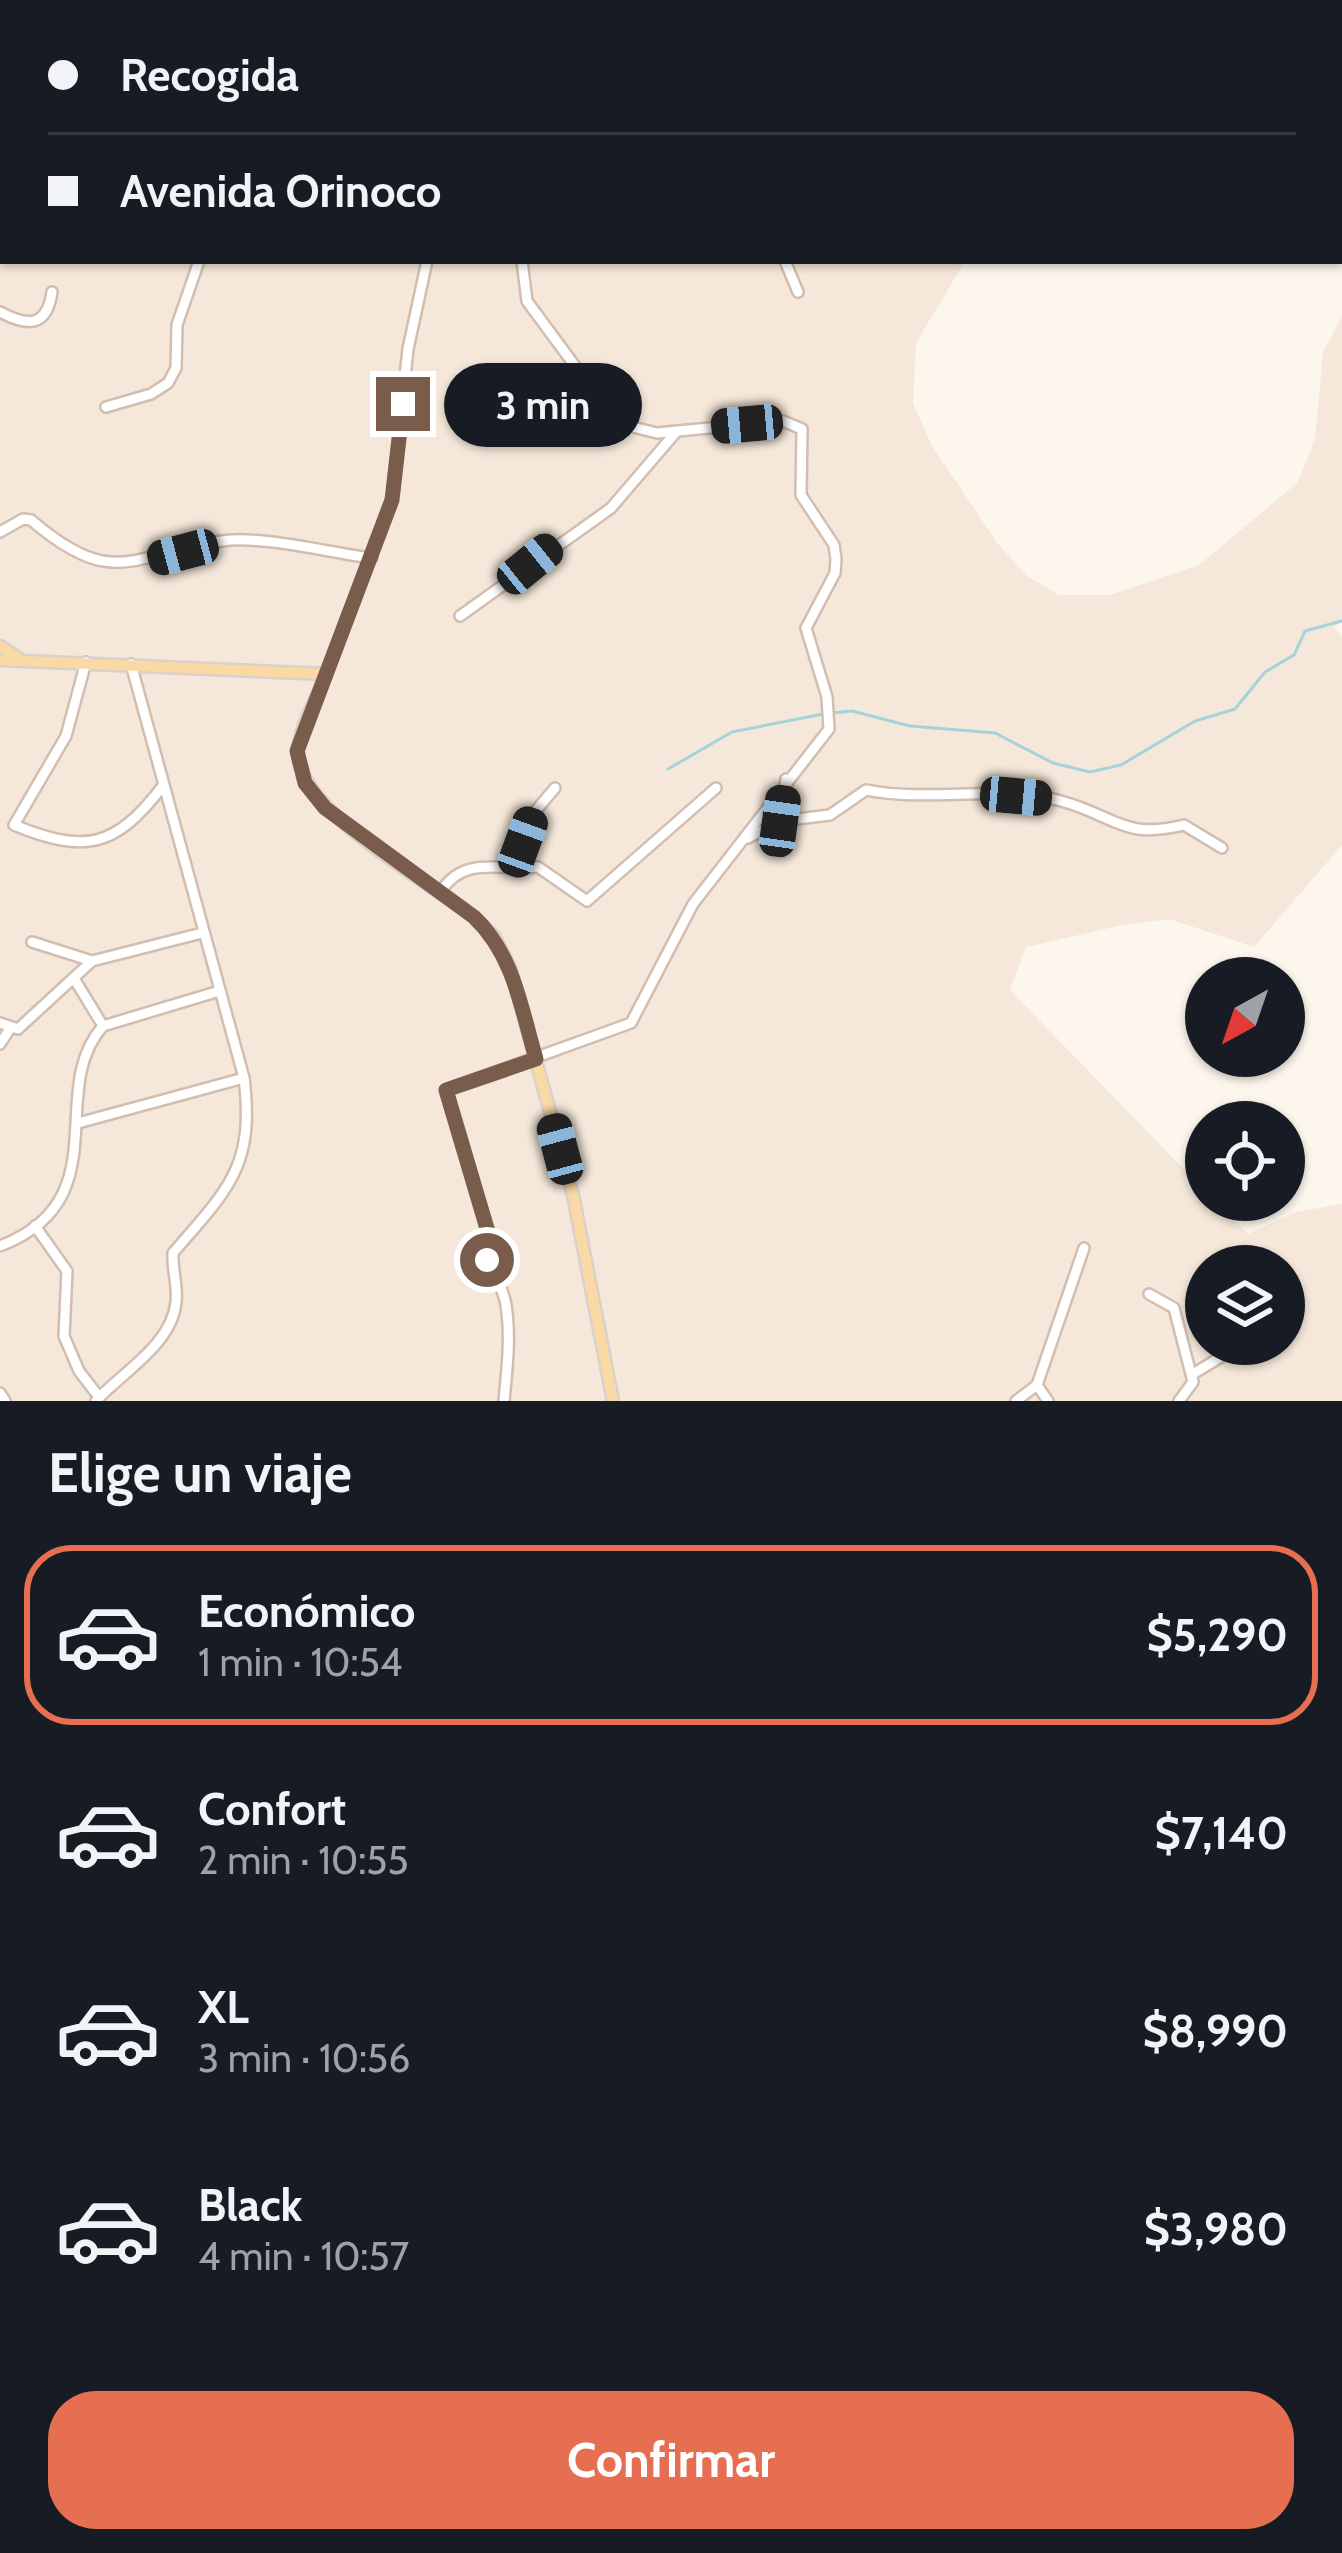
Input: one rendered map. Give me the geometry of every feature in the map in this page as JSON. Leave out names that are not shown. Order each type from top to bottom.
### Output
[{"type":"main road","points":[[0,646],[20,659]]},
{"type":"main road","points":[[0,660],[326,674],[297,751],[305,783],[325,808],[441,891],[502,949],[573,1195],[609,1401]]},
{"type":"street","points":[[106,407],[151,394],[168,383],[176,368],[176,325],[198,264]]},
{"type":"street","points":[[326,674],[372,558],[398,473],[408,349],[426,264]]},
{"type":"street","points":[[504,1401],[509,1335],[506,1300],[487,1260],[491,1242],[446,1090],[631,1023],[693,904],[786,777],[829,729],[832,718],[806,628],[836,573],[834,545],[801,495],[802,429],[782,421],[641,432],[617,423],[527,302],[522,264]]},
{"type":"street","points":[[786,264],[798,292]]},
{"type":"street","points":[[0,312],[21,323],[39,321],[49,313],[52,292]]},
{"type":"street","points":[[460,616],[611,508],[677,431]]},
{"type":"street","points":[[0,532],[23,519],[31,520],[90,562],[141,563],[225,540],[372,558]]},
{"type":"street","points":[[86,662],[66,736],[14,824],[46,838],[103,843],[135,822],[162,787]]},
{"type":"street","points":[[35,1226],[67,1271],[64,1336],[98,1399],[138,1362],[169,1320],[176,1304],[173,1253],[229,1188],[250,1126],[244,1078],[216,992],[131,664]]},
{"type":"street","points":[[780,821],[786,777]]},
{"type":"street","points":[[513,870],[533,814],[555,788]]},
{"type":"street","points":[[441,891],[451,876],[470,865],[544,869],[587,901],[716,788]]},
{"type":"street","points":[[743,841],[780,821],[830,815],[866,790],[908,798],[973,793],[1058,800],[1146,834],[1184,825],[1222,848]]},
{"type":"street","points":[[32,942],[92,961],[202,933]]},
{"type":"street","points":[[0,1043],[6,1025],[18,1029],[92,961]]},
{"type":"street","points":[[75,980],[103,1026]]},
{"type":"street","points":[[0,1246],[35,1226],[76,1167],[81,1064],[103,1026],[216,992]]},
{"type":"street","points":[[78,1123],[244,1078]]},
{"type":"street","points":[[1016,1401],[1037,1385],[1084,1248]]},
{"type":"street","points":[[1149,1294],[1174,1308],[1193,1374]]},
{"type":"street","points":[[1179,1401],[1193,1374],[1208,1365]]},
{"type":"street","points":[[1037,1385],[1048,1401]]},
{"type":"street","points":[[0,1393],[4,1401]]},
{"type":"shaded area","points":[[0,264],[963,264],[916,343],[913,403],[932,446],[997,543],[1027,576],[1059,595],[1110,595],[1199,565],[1298,482],[1315,439],[1323,352],[1342,316],[1342,621],[1334,628],[1342,637],[1342,845],[1254,947],[1169,919],[1123,925],[1026,947],[1010,990],[1185,1170],[1185,1221],[1235,1221],[1248,1234],[1276,1221],[1305,1221],[1305,1210],[1342,1204],[1342,1401],[0,1401]]},
{"type":"waterway","points":[[832,713],[852,711],[910,726],[995,733],[1053,763],[1090,772],[1121,765],[1195,721],[1235,709],[1265,672],[1294,655],[1305,631],[1342,621]]},
{"type":"waterway","points":[[668,769],[732,732],[823,714]]},
{"type":"route","points":[[403,404],[392,500],[297,751],[305,783],[325,808],[474,917],[494,936],[510,967],[536,1059],[446,1090],[491,1242],[487,1260]]}]
